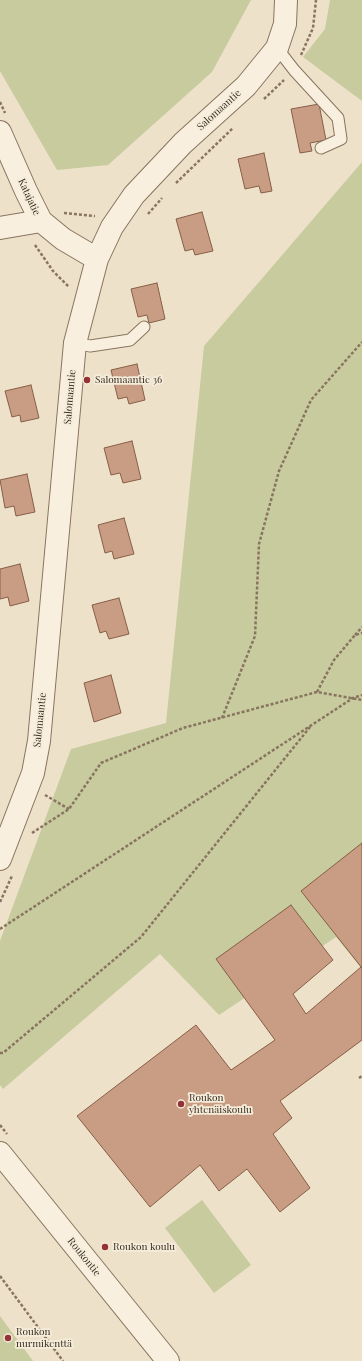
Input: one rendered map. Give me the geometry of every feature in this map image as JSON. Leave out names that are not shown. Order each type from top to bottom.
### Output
[{"type":"street","name":"Salomaantie","points":[[6,867],[33,773],[39,741],[75,343],[97,259],[112,228],[134,195],[183,143],[246,86],[277,48],[285,24],[286,0]]},
{"type":"street","name":"Katajatie","points":[[3,124],[26,191],[42,222],[63,239],[97,259]]},
{"type":"street","points":[[0,228],[42,222]]},
{"type":"street","name":"Roukontie","points":[[0,1153],[168,1361]]},
{"type":"lane","points":[[277,48],[294,70],[338,118],[341,138],[321,148]]},
{"type":"lane","points":[[75,343],[90,346],[130,340],[144,327]]},
{"type":"path","points":[[259,103],[294,70],[313,28],[316,0]]},
{"type":"path","points":[[0,102],[3,124]]},
{"type":"path","points":[[174,185],[238,123]]},
{"type":"path","points":[[146,216],[164,196]]},
{"type":"path","points":[[87,296],[68,287],[53,271],[33,240],[42,222],[53,212],[96,216],[112,228]]},
{"type":"path","points":[[222,718],[255,636],[259,544],[279,471],[311,400],[362,342]]},
{"type":"path","points":[[317,692],[334,660],[362,627]]},
{"type":"path","points":[[355,635],[362,633]]},
{"type":"path","points":[[32,828],[30,834],[69,809],[101,763],[183,728],[317,692],[362,700]]},
{"type":"path","points":[[0,929],[353,698],[362,694]]},
{"type":"path","points":[[0,1053],[3,1053],[141,937],[310,727]]},
{"type":"path","points":[[41,801],[46,788]]},
{"type":"path","points":[[44,795],[69,809]]},
{"type":"path","points":[[0,902],[6,867]]},
{"type":"path","points":[[0,1132],[4,1129]]},
{"type":"path","points":[[0,1276],[63,1361]]},
{"type":"green space","points":[[0,0],[251,0],[212,72],[108,165],[57,170],[0,71]]},
{"type":"green space","points":[[330,0],[362,0],[362,101],[303,57],[325,29]]},
{"type":"green space","points":[[362,162],[362,969],[336,937],[219,1015],[160,954],[3,1089],[0,1085],[0,941],[71,749],[166,723],[204,346]]},
{"type":"green space","points":[[202,1200],[251,1265],[214,1293],[165,1228]]},
{"type":"green space","name":"Roukon nurmikenttä","points":[[0,1316],[33,1361],[0,1361]]},
{"type":"building","points":[[319,104],[326,140],[310,143],[312,151],[300,153],[291,109]]},
{"type":"building","points":[[264,153],[272,191],[261,193],[259,186],[245,189],[238,159]]},
{"type":"building","points":[[202,212],[213,251],[195,255],[193,249],[185,251],[176,219]]},
{"type":"building","points":[[157,283],[165,319],[149,323],[147,315],[138,317],[131,289]]},
{"type":"building","points":[[137,364],[145,400],[129,404],[127,397],[118,399],[111,370]]},
{"type":"building","points":[[31,385],[39,418],[21,422],[20,415],[12,417],[5,391]]},
{"type":"building","points":[[132,441],[141,479],[123,483],[120,473],[111,475],[104,448]]},
{"type":"building","points":[[27,474],[35,512],[16,516],[14,506],[5,508],[0,480]]},
{"type":"building","points":[[124,518],[134,554],[114,559],[112,551],[105,553],[98,525]]},
{"type":"building","points":[[20,564],[29,601],[10,606],[8,597],[0,599],[0,569]]},
{"type":"building","points":[[119,598],[129,634],[109,639],[106,631],[100,633],[92,605]]},
{"type":"building","points":[[111,675],[121,713],[94,722],[84,683]]},
{"type":"building","points":[[362,843],[362,968],[301,891]]},
{"type":"building","points":[[291,905],[333,960],[293,994],[306,1014],[361,967],[362,969],[362,1040],[280,1101],[292,1118],[273,1134],[310,1188],[280,1212],[247,1169],[219,1191],[200,1165],[150,1207],[77,1116],[196,1025],[231,1070],[275,1040],[216,959]]},
{"type":"place","name":"Salomaantie 36","points":[[87,380]]},
{"type":"place","name":"Roukon yhtenäiskoulu","points":[[181,1104]]},
{"type":"place","name":"Roukon koulu","points":[[105,1247]]},
{"type":"place","name":"Roukon nurmikenttä","points":[[8,1338]]}]
